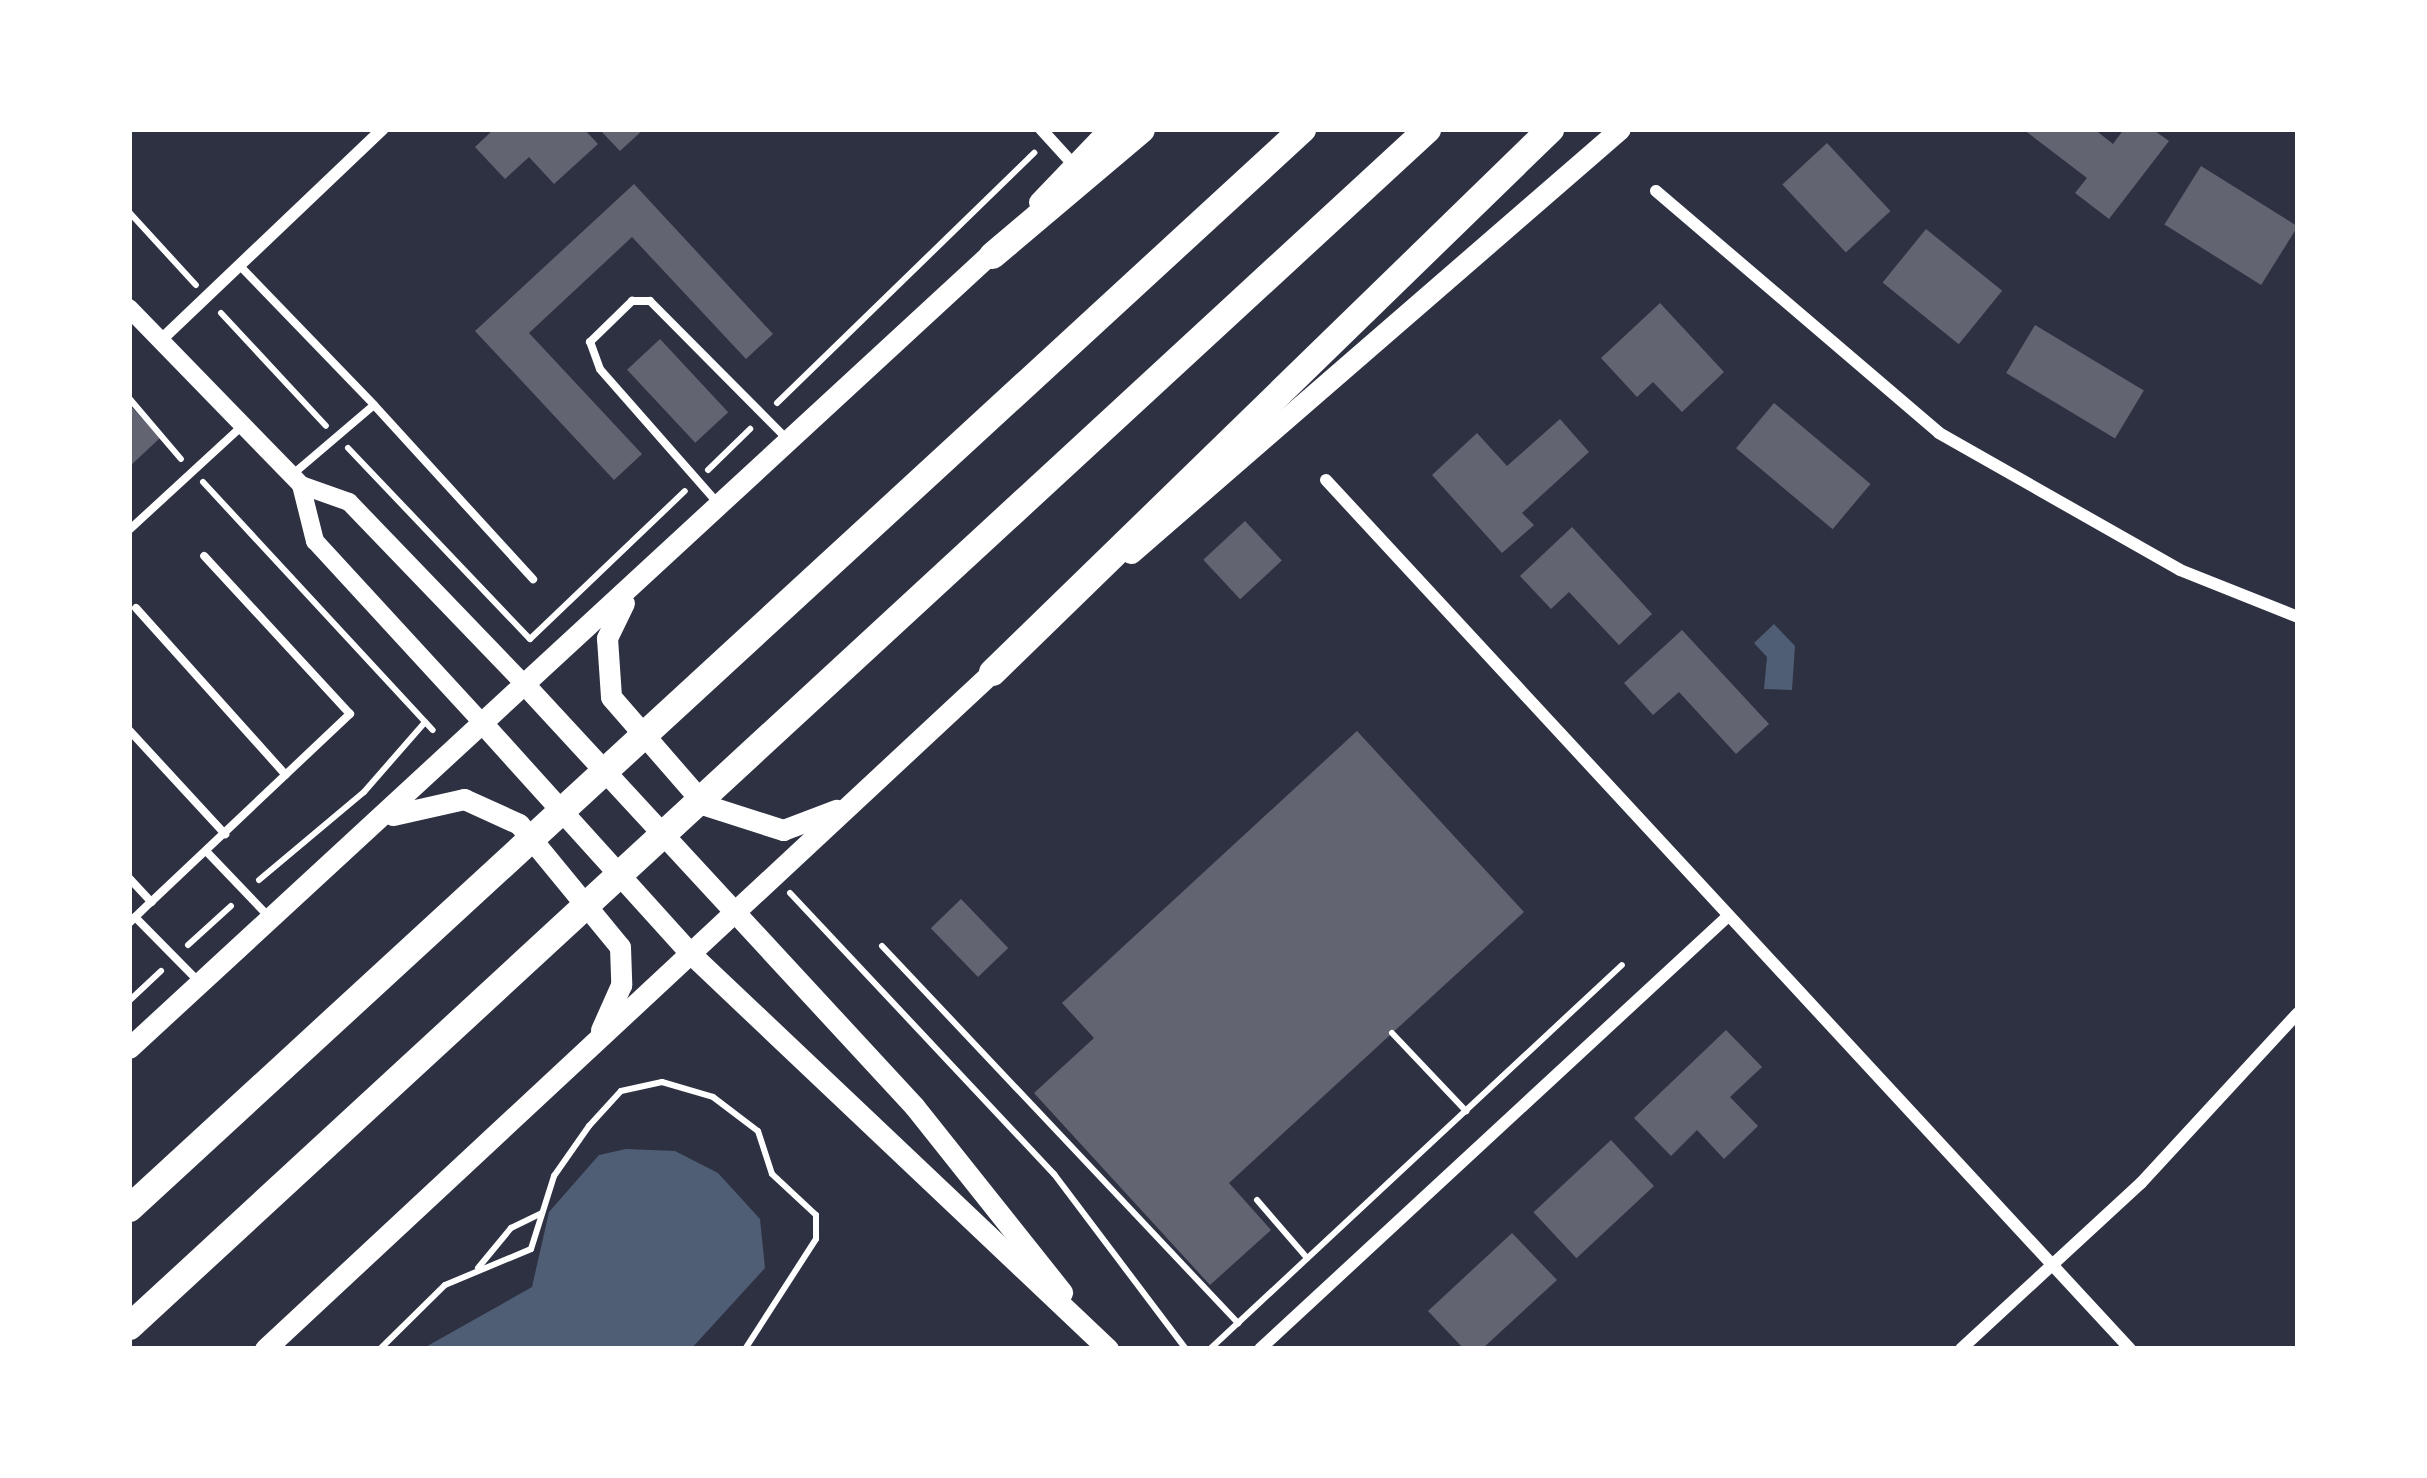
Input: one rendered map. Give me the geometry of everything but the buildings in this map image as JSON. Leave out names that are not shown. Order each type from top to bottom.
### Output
[{"type":"highway","points":[[992,255],[1141,129]]},
{"type":"highway","points":[[129,1208],[1302,129]]},
{"type":"highway","points":[[129,1326],[1427,129]]},
{"type":"highway","points":[[992,672],[1550,129]]},
{"type":"main road","points":[[129,1048],[992,255],[1109,129]]},
{"type":"main road","points":[[265,1349],[992,672],[1620,129]]},
{"type":"main road","points":[[630,591],[607,638],[611,697],[705,805],[733,820],[783,830],[847,806]]},
{"type":"main road","points":[[526,686],[914,1106],[1106,1347]]},
{"type":"main road","points":[[484,724],[690,953],[1106,1347]]},
{"type":"main road","points":[[381,819],[438,799],[489,805],[519,824],[612,930],[621,985],[598,1036]]},
{"type":"street","points":[[160,341],[383,129]]},
{"type":"street","points":[[1045,134],[1072,164]]},
{"type":"street","points":[[1656,191],[1939,433],[2180,570],[2298,617]]},
{"type":"street","points":[[129,308],[296,480],[349,502],[526,686]]},
{"type":"street","points":[[296,480],[315,541],[484,724]]},
{"type":"street","points":[[1326,480],[1726,918],[2130,1349]]},
{"type":"street","points":[[1260,1349],[1726,918]]},
{"type":"street","points":[[1961,1349],[2051,1266],[2298,1013]]},
{"type":"lane","points":[[239,265],[533,579]]},
{"type":"lane","points":[[721,507],[600,369],[590,342],[632,302],[650,301],[790,442]]},
{"type":"lane","points":[[296,480],[374,405]]},
{"type":"lane","points":[[129,530],[243,425]]},
{"type":"lane","points":[[200,982],[132,920],[350,714],[203,556]]},
{"type":"lane","points":[[136,608],[286,775]]},
{"type":"lane","points":[[129,730],[224,833]]},
{"type":"lane","points":[[206,851],[271,919]]},
{"type":"lane","points":[[129,878],[152,902]]},
{"type":"path","points":[[129,212],[530,640],[764,416],[1045,134]]},
{"type":"path","points":[[129,398],[433,730]]},
{"type":"path","points":[[129,1000],[364,792],[425,722]]},
{"type":"path","points":[[790,893],[1054,1174],[1186,1349]]},
{"type":"path","points":[[882,946],[1238,1323]]},
{"type":"path","points":[[1210,1349],[1622,965]]},
{"type":"path","points":[[1392,1033],[1466,1111]]},
{"type":"path","points":[[380,1349],[445,1285],[531,1249],[554,1176],[621,1090],[662,1082],[713,1097],[758,1130],[772,1174],[816,1215],[816,1239],[745,1349]]},
{"type":"path","points":[[1257,1201],[1307,1258]]},
{"type":"path","points":[[477,1270],[512,1228],[542,1214]]},
{"type":"water","points":[[1774,624],[1795,646],[1792,690],[1764,689],[1767,657],[1754,643]]},
{"type":"water","points":[[626,1149],[675,1151],[718,1173],[760,1219],[765,1268],[691,1349],[422,1349],[532,1287],[549,1212],[599,1155]]}]
